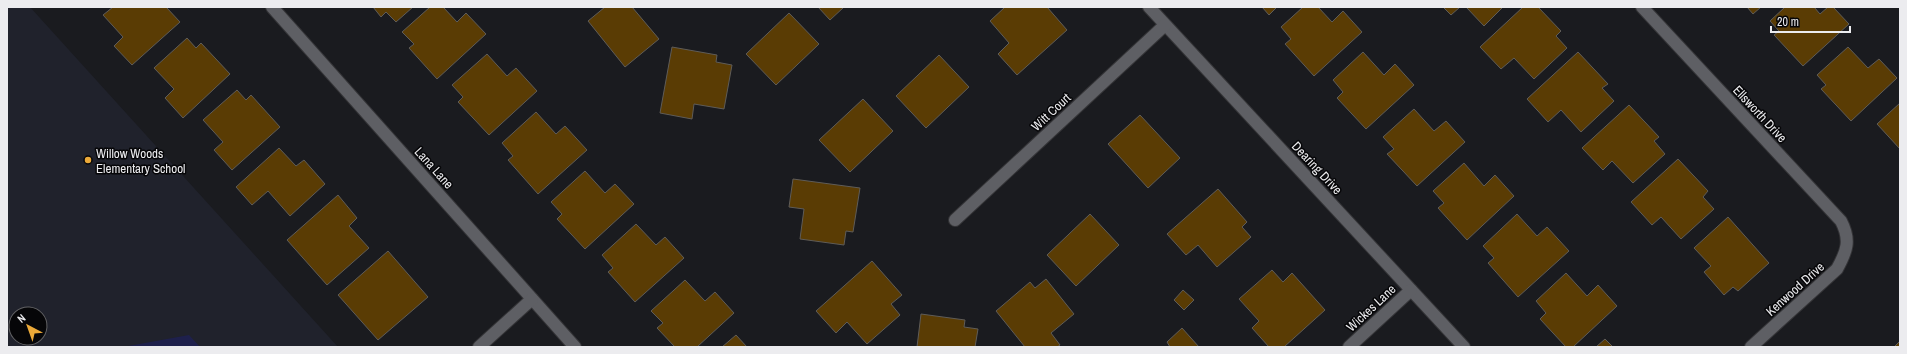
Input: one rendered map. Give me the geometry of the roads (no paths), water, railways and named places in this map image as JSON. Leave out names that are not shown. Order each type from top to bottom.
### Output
[{"type":"street","name":"Lana Lane","points":[[272,7],[575,347]]},
{"type":"street","name":"Dearing Drive","points":[[1149,7],[1464,347]]},
{"type":"street","name":"Ellsworth Drive","points":[[1642,7],[1840,221],[1846,232],[1847,244]]},
{"type":"street","name":"Witt Court","points":[[955,220],[1165,24]]},
{"type":"street","name":"Kenwood Drive","points":[[1751,347],[1837,269],[1844,257],[1847,244]]},
{"type":"street","name":"Wickes Lane","points":[[1349,347],[1411,290]]},
{"type":"street","points":[[479,347],[532,299]]},
{"type":"place","name":"Willow Woods Elementary School","points":[[88,160]]}]
